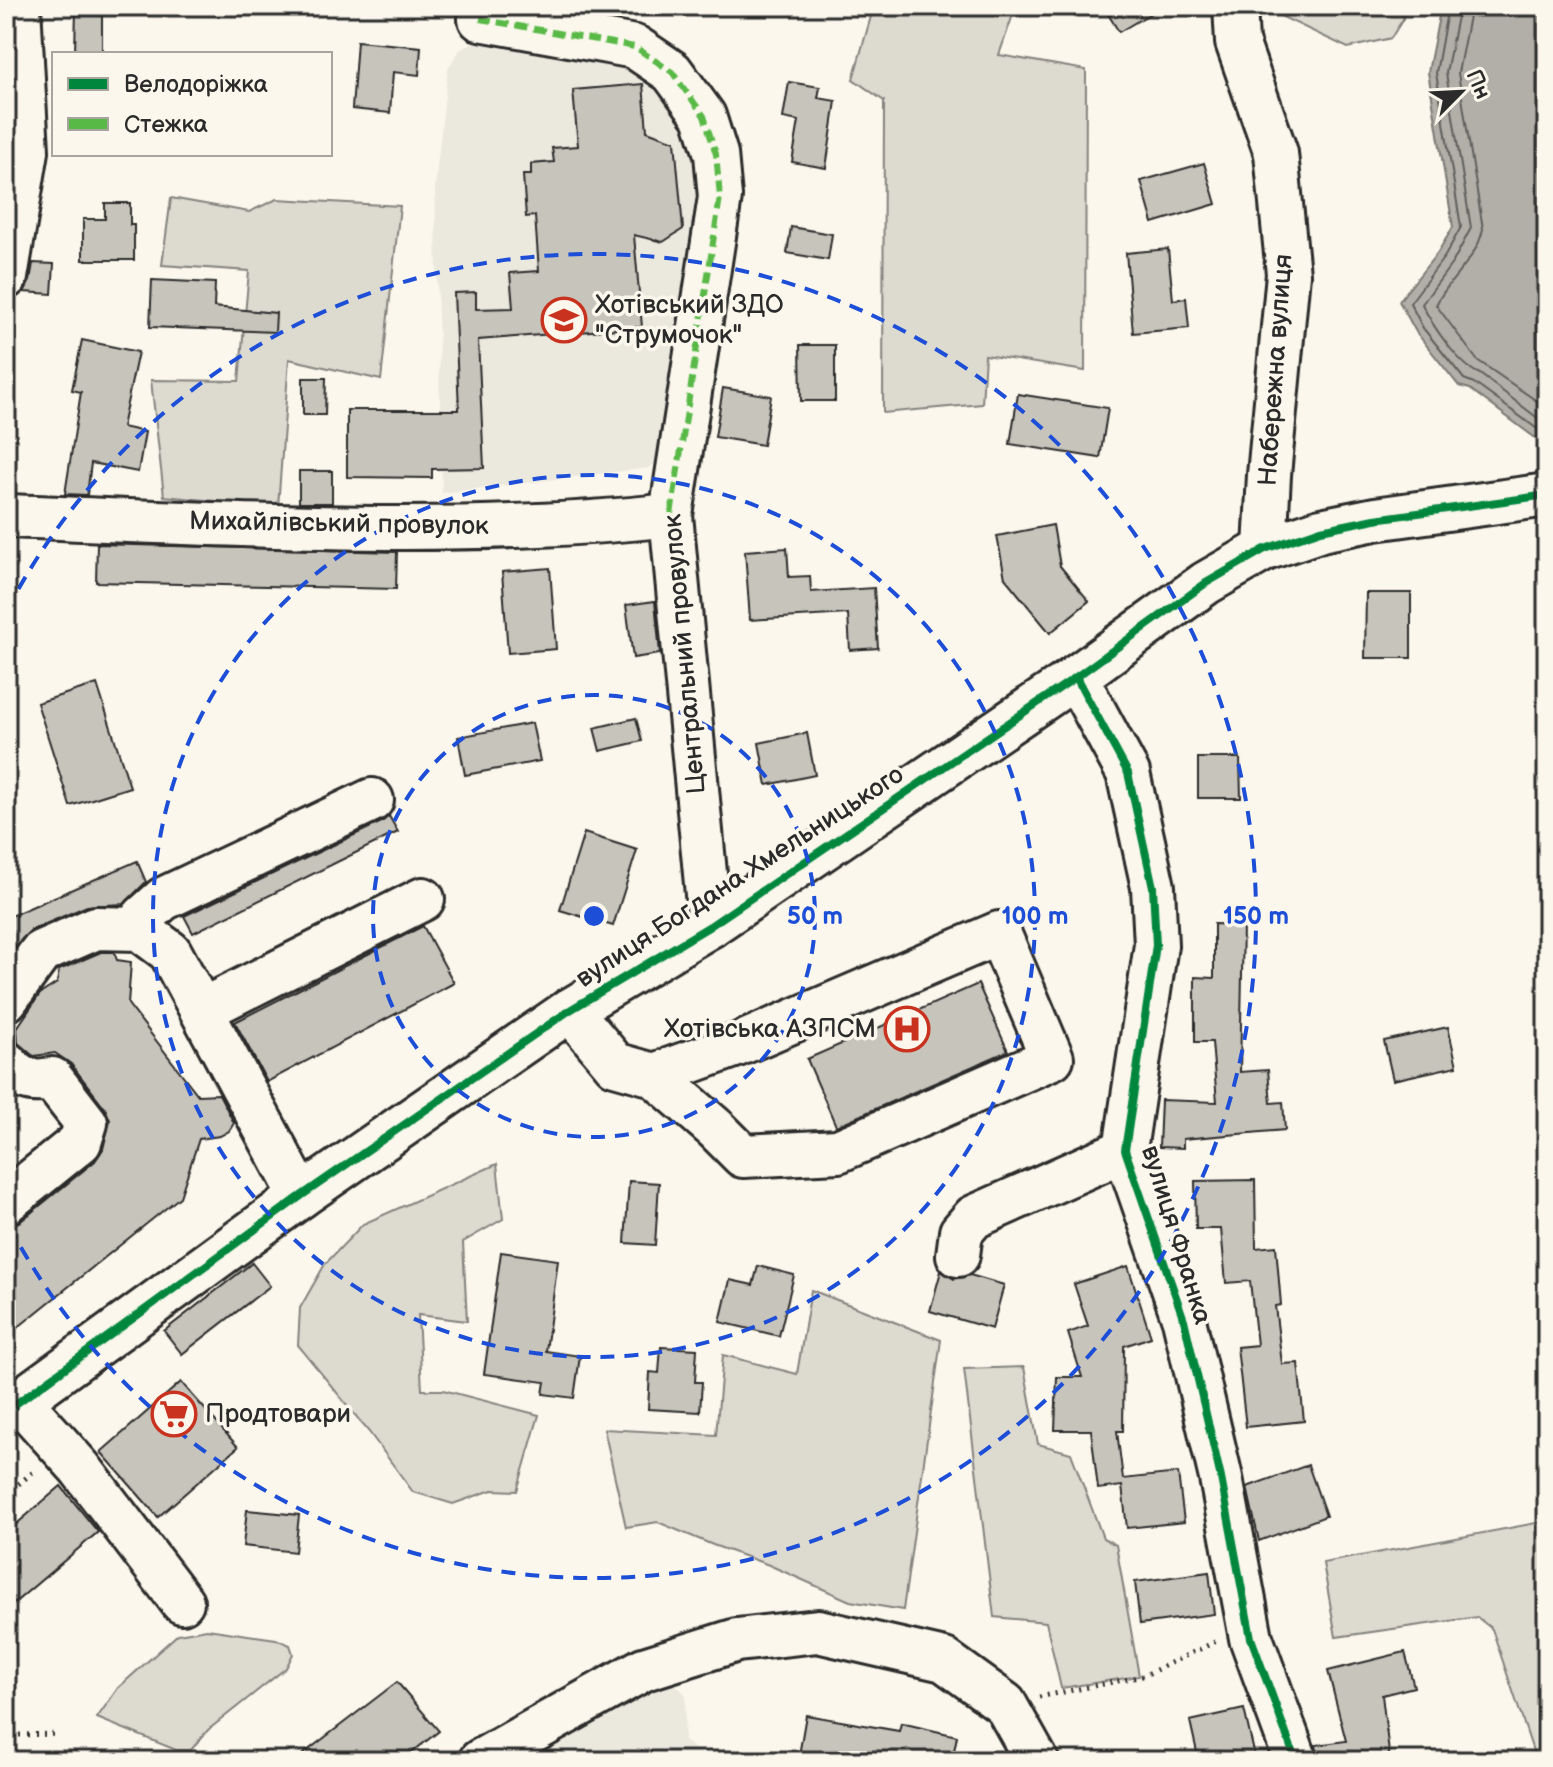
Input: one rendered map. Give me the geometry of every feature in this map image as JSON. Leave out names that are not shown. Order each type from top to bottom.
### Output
[{"type":"street","points":[[6,277],[27,151],[19,6]]},
{"type":"street","name":"Набережна вулиця","points":[[1235,6],[1237,42],[1276,153],[1288,274],[1265,549]]},
{"type":"street","name":"Центральний провулок","points":[[480,19],[635,47],[672,72],[704,116],[716,154],[720,197],[671,515],[710,926]]},
{"type":"street","name":"вулиця Богдана Хмельницького","points":[[13,1406],[301,1196],[570,1010],[710,926],[1076,677],[1206,583],[1265,549],[1321,530],[1375,519],[1547,495]]},
{"type":"street","name":"Михайлівський провулок","points":[[6,516],[402,528],[588,524],[671,515]]},
{"type":"street","name":"вулиця Франка","points":[[1076,677],[1128,773],[1153,887],[1156,945],[1125,1150],[1184,1320],[1221,1478],[1251,1638],[1296,1761]]},
{"type":"street","points":[[139,929],[143,917],[163,899],[372,800]]},
{"type":"street","points":[[202,1010],[423,899]]},
{"type":"street","points":[[6,1000],[41,952],[96,928],[139,929],[170,952],[301,1196]]},
{"type":"street","points":[[570,1010],[615,1064],[654,1075],[743,1156],[838,1151],[1052,1058],[999,933],[737,1045],[654,1075]]},
{"type":"street","points":[[6,1063],[18,1076],[35,1082],[52,1079],[86,1123],[80,1142],[6,1202]]},
{"type":"street","points":[[958,1255],[961,1232],[974,1217],[1125,1150]]},
{"type":"street","points":[[13,1406],[80,1468],[182,1602]]},
{"type":"street","points":[[480,1761],[644,1669],[737,1640],[818,1631],[944,1660],[1005,1704],[1037,1761]]},
{"type":"path","points":[[1005,1704],[1143,1676],[1249,1626]]},
{"type":"path","points":[[19,1735],[58,1734]]},
{"type":"shaded area","points":[[874,6],[1016,6],[999,55],[1086,70],[1085,371],[985,355],[982,404],[883,413],[884,101],[853,79]]},
{"type":"shaded area","points":[[1273,6],[1405,6],[1403,19],[1391,38],[1348,48],[1272,12]]},
{"type":"shaded area","name":"Хотівський ЗДО \"Струмочок\"","points":[[484,36],[610,52],[645,71],[682,122],[707,189],[671,452],[648,468],[442,493],[435,186],[448,68],[460,50]]},
{"type":"shaded area","points":[[171,198],[249,212],[277,199],[400,206],[381,380],[289,359],[278,507],[164,496],[151,380],[239,381],[249,271],[162,265]]},
{"type":"shaded area","points":[[497,1164],[503,1219],[463,1242],[467,1321],[418,1315],[422,1390],[443,1390],[539,1415],[517,1491],[492,1490],[453,1504],[413,1492],[298,1345],[300,1308],[325,1264],[363,1224]]},
{"type":"shaded area","points":[[811,1290],[941,1340],[903,1610],[850,1601],[769,1565],[658,1522],[626,1527],[604,1429],[716,1435],[723,1355],[797,1374]]},
{"type":"shaded area","points":[[1024,1367],[1038,1444],[1071,1453],[1103,1538],[1116,1545],[1139,1676],[1061,1688],[1046,1622],[994,1617],[964,1369]]},
{"type":"shaded area","points":[[1547,1521],[1547,1761],[1524,1761],[1535,1757],[1492,1629],[1477,1617],[1336,1637],[1323,1563]]},
{"type":"shaded area","points":[[207,1629],[276,1639],[290,1645],[293,1654],[286,1668],[208,1730],[191,1750],[176,1750],[97,1718],[118,1688],[178,1634]]},
{"type":"shaded area","points":[[662,1671],[686,1695],[684,1741],[712,1761],[487,1761]]},
{"type":"water","points":[[1441,6],[1547,6],[1547,438],[1534,437],[1470,389],[1459,386],[1416,332],[1399,301],[1438,252],[1453,227],[1428,72]]},
{"type":"building","points":[[76,6],[102,6],[102,52],[75,52]]},
{"type":"building","points":[[1103,6],[1163,6],[1119,32]]},
{"type":"building","points":[[357,41],[421,47],[419,75],[393,72],[390,113],[352,109]]},
{"type":"building","points":[[789,82],[820,87],[818,98],[836,101],[826,168],[792,162],[799,121],[783,118]]},
{"type":"building","points":[[643,84],[647,131],[675,141],[683,229],[663,242],[634,235],[642,327],[478,340],[484,468],[432,469],[432,478],[347,477],[347,410],[459,410],[454,293],[476,292],[476,309],[513,308],[510,273],[539,271],[535,216],[526,217],[523,175],[531,175],[531,164],[554,162],[552,148],[578,146],[573,90]]},
{"type":"building","points":[[1204,163],[1216,204],[1153,223],[1141,181]]},
{"type":"building","points":[[105,203],[130,203],[130,225],[134,225],[134,260],[83,260],[83,219],[105,219]]},
{"type":"building","points":[[791,227],[832,234],[828,260],[787,253]]},
{"type":"building","points":[[1168,249],[1173,300],[1186,298],[1189,328],[1133,333],[1126,253]]},
{"type":"building","points":[[33,263],[54,264],[52,294],[24,292],[30,281]]},
{"type":"building","points":[[152,280],[215,283],[214,307],[276,313],[275,332],[150,327]]},
{"type":"building","points":[[82,340],[138,352],[122,427],[145,432],[138,472],[91,463],[87,495],[65,494],[81,392],[72,390]]},
{"type":"building","points":[[800,345],[835,345],[835,401],[801,401]]},
{"type":"building","points":[[303,378],[326,378],[325,415],[303,415]]},
{"type":"building","points":[[723,388],[771,396],[763,445],[715,437]]},
{"type":"building","points":[[1018,394],[1108,408],[1100,458],[1010,444]]},
{"type":"building","points":[[299,471],[332,471],[332,503],[299,503]]},
{"type":"building","points":[[1053,525],[1060,566],[1089,601],[1050,633],[1005,578],[997,536]]},
{"type":"building","points":[[97,544],[397,552],[396,589],[96,582]]},
{"type":"building","points":[[787,548],[789,577],[810,576],[811,592],[874,588],[878,648],[850,650],[848,614],[750,620],[745,551]]},
{"type":"building","points":[[550,568],[556,649],[508,653],[502,572]]},
{"type":"building","points":[[1366,593],[1411,593],[1411,658],[1365,658]]},
{"type":"building","points":[[655,601],[660,654],[633,658],[626,605]]},
{"type":"building","points":[[97,684],[130,787],[70,806],[37,703]]},
{"type":"building","points":[[636,718],[642,741],[600,751],[594,728]]},
{"type":"building","points":[[532,723],[540,761],[465,775],[458,737]]},
{"type":"building","points":[[807,733],[815,775],[767,785],[759,743]]},
{"type":"building","points":[[1198,758],[1240,758],[1241,798],[1198,798]]},
{"type":"building","points":[[389,816],[398,832],[193,933],[184,916]]},
{"type":"building","points":[[584,833],[637,850],[613,926],[560,910]]},
{"type":"building","points":[[137,861],[146,882],[124,904],[87,906],[31,930],[6,956],[6,918]]},
{"type":"building","points":[[1214,924],[1243,925],[1240,1072],[1268,1070],[1271,1103],[1283,1102],[1285,1130],[1183,1139],[1183,1148],[1159,1147],[1161,1100],[1217,1102],[1212,1042],[1195,1042],[1195,977],[1214,978]]},
{"type":"building","points":[[423,926],[454,983],[267,1082],[235,1022]]},
{"type":"building","points":[[101,952],[114,952],[117,960],[131,962],[128,1004],[198,1095],[219,1094],[234,1123],[229,1131],[220,1136],[199,1139],[180,1197],[6,1337],[6,1228],[21,1221],[95,1161],[103,1149],[110,1120],[105,1108],[71,1064],[55,1053],[31,1054],[18,1043],[17,1028],[40,994],[57,983],[59,970]]},
{"type":"building","points":[[978,984],[1008,1051],[836,1126],[807,1059]]},
{"type":"building","points":[[1448,1027],[1457,1066],[1393,1080],[1384,1041]]},
{"type":"building","points":[[1255,1180],[1256,1248],[1276,1246],[1281,1305],[1275,1306],[1282,1364],[1298,1363],[1304,1421],[1246,1427],[1237,1347],[1257,1345],[1250,1281],[1226,1283],[1221,1229],[1196,1229],[1195,1181]]},
{"type":"building","points":[[629,1181],[659,1183],[655,1245],[625,1243]]},
{"type":"building","points":[[501,1252],[558,1260],[546,1351],[580,1356],[574,1398],[543,1394],[545,1382],[484,1374]]},
{"type":"building","points":[[252,1263],[270,1286],[182,1354],[164,1331]]},
{"type":"building","points":[[758,1266],[794,1275],[779,1336],[720,1322],[730,1280],[753,1285]]},
{"type":"building","points":[[1128,1266],[1151,1337],[1124,1346],[1123,1431],[1117,1431],[1123,1479],[1178,1473],[1184,1522],[1127,1528],[1122,1486],[1098,1489],[1091,1430],[1055,1430],[1057,1377],[1082,1377],[1068,1333],[1088,1326],[1074,1284]]},
{"type":"building","points":[[941,1271],[954,1279],[970,1275],[1004,1285],[992,1329],[930,1311]]},
{"type":"building","points":[[661,1347],[697,1349],[695,1382],[702,1382],[700,1412],[648,1409],[650,1372],[659,1373]]},
{"type":"building","points":[[181,1382],[238,1447],[158,1517],[101,1452]]},
{"type":"building","points":[[1308,1465],[1326,1516],[1259,1541],[1247,1487]]},
{"type":"building","points":[[61,1486],[98,1532],[6,1610],[6,1533]]},
{"type":"building","points":[[247,1510],[299,1515],[295,1552],[243,1546]]},
{"type":"building","points":[[1209,1572],[1214,1614],[1140,1624],[1135,1582]]},
{"type":"building","points":[[1405,1652],[1414,1687],[1382,1695],[1390,1761],[1319,1761],[1316,1745],[1346,1741],[1328,1671]]},
{"type":"building","points":[[397,1682],[439,1731],[401,1761],[294,1761]]},
{"type":"building","points":[[1244,1709],[1256,1761],[1199,1761],[1190,1721]]},
{"type":"building","points":[[806,1715],[899,1731],[901,1723],[957,1736],[952,1761],[798,1761]]},
{"type":"marked path","points":[[480,19],[635,47],[672,72],[704,116],[716,154],[720,197],[671,515]]},
{"type":"cycle path","points":[[6,1411],[301,1196],[570,1010],[710,926],[1076,677],[1206,583],[1265,549],[1321,530],[1375,519],[1547,495]]},
{"type":"cycle path","points":[[1076,677],[1128,773],[1153,887],[1156,945],[1125,1150],[1184,1320],[1221,1478],[1251,1638],[1296,1761]]},
{"type":"place","name":"Хотівський ЗДО \"Струмочок\"","points":[[564,320]]},
{"type":"place","name":"Хотівська АЗПСМ","points":[[907,1029]]},
{"type":"place","name":"Продтовари","points":[[174,1414]]}]
